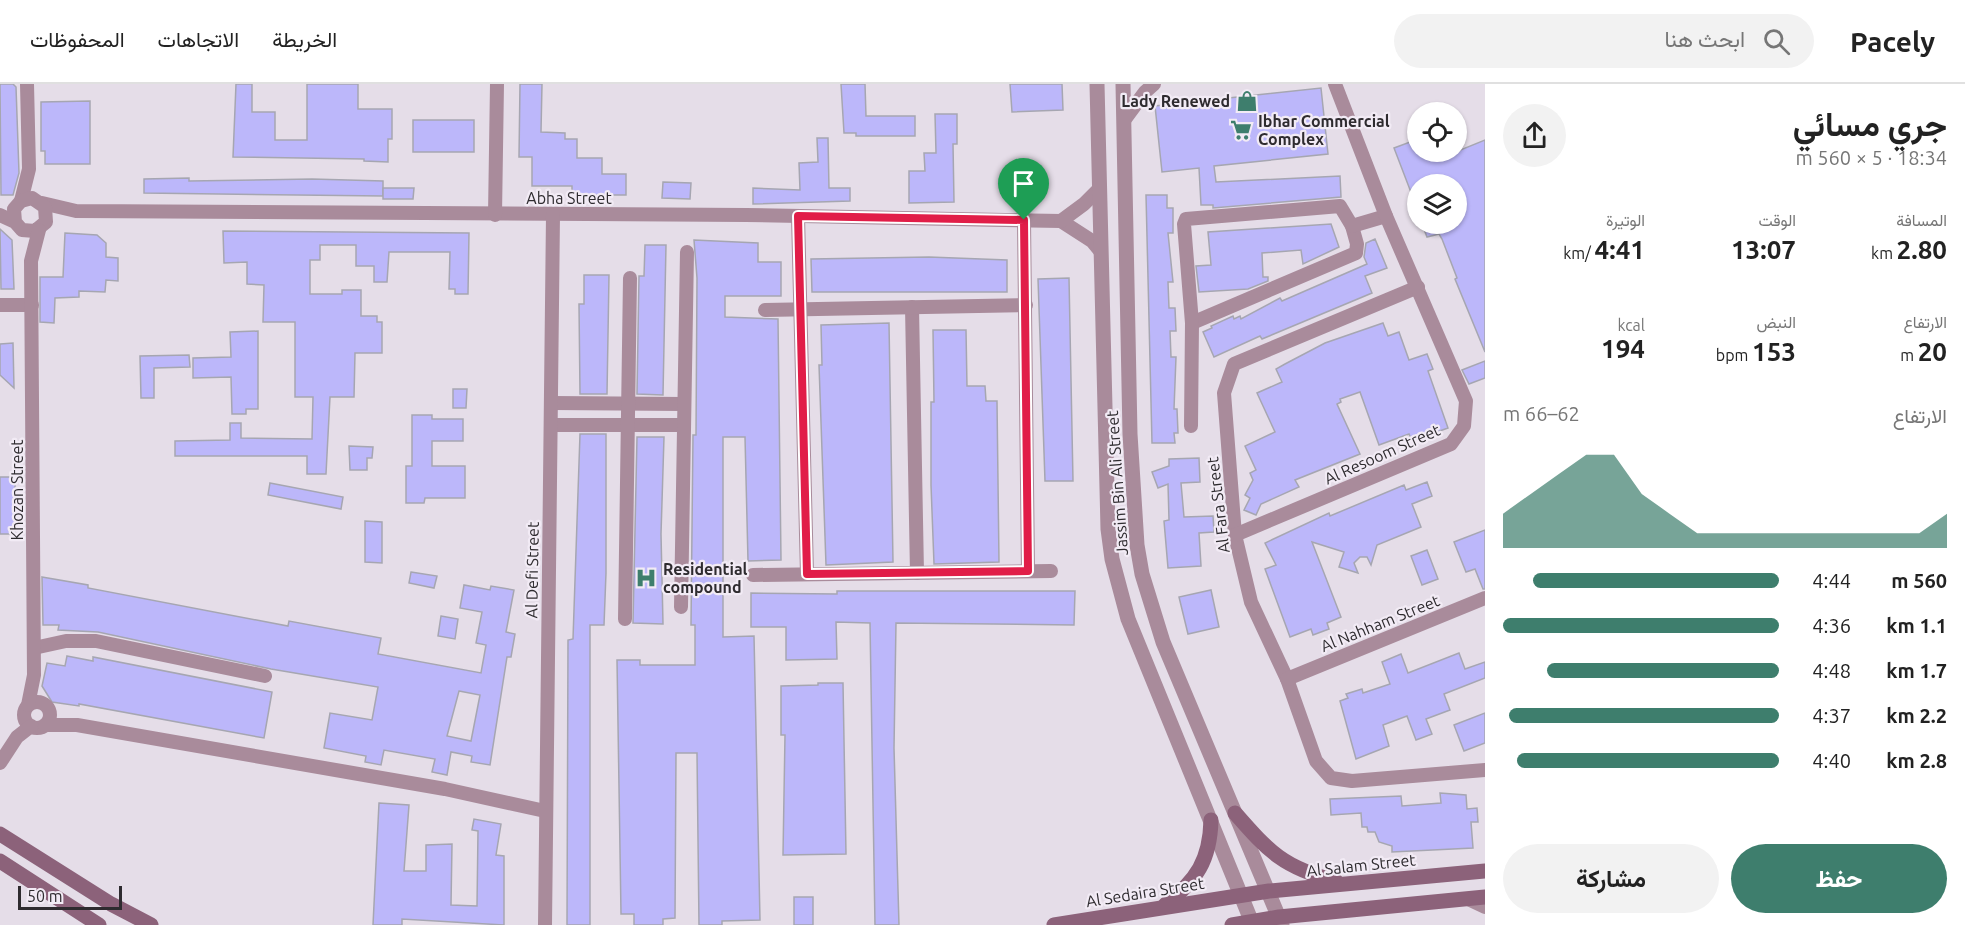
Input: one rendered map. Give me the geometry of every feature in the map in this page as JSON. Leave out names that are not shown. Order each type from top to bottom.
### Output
[{"type":"main road","points":[[1235,813],[1268,850],[1289,864],[1348,884]]},
{"type":"main road","points":[[1165,906],[1198,873],[1210,846],[1210,820]]},
{"type":"main road","points":[[0,834],[111,904],[151,925]]},
{"type":"main road","points":[[0,861],[99,925]]},
{"type":"main road","name":"Al Salam Street","points":[[1241,895],[1485,871]]},
{"type":"main road","name":"Al Sedaira Street","points":[[1054,925],[1241,895]]},
{"type":"main road","points":[[1232,925],[1485,897]]},
{"type":"main road","points":[[1336,925],[1353,910]]},
{"type":"street","points":[[18,226],[14,209],[20,202],[29,169],[27,84]]},
{"type":"street","points":[[495,214],[497,84]]},
{"type":"street","name":"Jassim Bin Ali Street","points":[[1123,84],[1130,434],[1137,545],[1148,598],[1163,642],[1280,921]]},
{"type":"street","points":[[1125,119],[1145,92],[1154,84]]},
{"type":"street","name":"Al Resoom Street","points":[[1235,535],[1451,444],[1464,426],[1466,401],[1386,216],[1335,84]]},
{"type":"street","name":"Jassim Bin Ali Street","points":[[1099,85],[1108,529],[1112,559],[1128,619],[1252,923]]},
{"type":"street","points":[[0,215],[31,232],[42,226],[47,212],[40,202],[29,169]]},
{"type":"street","points":[[1100,188],[1061,221],[1092,241],[1101,252]]},
{"type":"street","points":[[0,208],[20,202],[40,202]]},
{"type":"street","name":"Abha Street","points":[[40,202],[76,211],[798,216],[1061,221]]},
{"type":"street","points":[[1191,426],[1192,323],[1184,224],[1186,219],[1340,206],[1352,226],[1357,244],[1356,253],[1192,323]]},
{"type":"street","name":"Abha Street","points":[[42,226],[76,211]]},
{"type":"street","name":"Al Defi Street","points":[[545,925],[553,215]]},
{"type":"street","points":[[798,216],[807,574]]},
{"type":"street","points":[[1352,226],[1386,216]]},
{"type":"street","points":[[1024,220],[1028,571]]},
{"type":"street","name":"Khozan Street","points":[[18,226],[31,261]]},
{"type":"street","name":"Khozan Street","points":[[28,705],[34,675],[31,261],[42,226]]},
{"type":"street","points":[[681,607],[687,252]]},
{"type":"street","points":[[625,619],[630,278]]},
{"type":"street","name":"Al Fara Street","points":[[1418,286],[1234,364],[1224,393],[1235,535],[1251,602],[1287,679],[1316,761],[1331,778],[1352,781],[1485,770]]},
{"type":"street","points":[[0,305],[32,305]]},
{"type":"street","points":[[765,310],[1026,305]]},
{"type":"street","points":[[912,307],[917,573]]},
{"type":"street","points":[[552,404],[684,404]]},
{"type":"street","points":[[552,425],[684,425]]},
{"type":"street","points":[[753,575],[1051,571]]},
{"type":"street","name":"Al Nahham Street","points":[[1287,679],[1485,598]]},
{"type":"street","points":[[34,648],[66,641],[96,642],[265,676]]},
{"type":"street","name":"Khozan Street","points":[[34,675],[37,690],[47,707]]},
{"type":"street","points":[[31,726],[24,718],[28,705],[34,702],[77,725]]},
{"type":"street","points":[[45,725],[47,707]]},
{"type":"street","points":[[0,763],[17,737],[31,726],[77,725],[433,787],[545,811]]},
{"type":"street","points":[[1468,899],[1485,907]]},
{"type":"building","points":[[0,84],[13,84],[16,87],[19,173],[13,195],[1,195]]},
{"type":"building","points":[[236,84],[252,84],[252,112],[275,112],[275,140],[307,140],[307,84],[358,84],[358,109],[392,109],[392,139],[388,139],[388,162],[364,161],[364,159],[233,157]]},
{"type":"building","points":[[520,84],[542,84],[541,132],[565,133],[565,139],[577,139],[577,158],[602,158],[602,174],[626,174],[626,195],[572,195],[572,186],[532,186],[532,157],[519,157]]},
{"type":"building","points":[[841,84],[865,84],[866,116],[915,116],[915,136],[856,136],[856,133],[844,133]]},
{"type":"building","points":[[1010,84],[1062,84],[1063,110],[1012,112]]},
{"type":"building","name":"Ibhar Commercial Complex","points":[[1321,88],[1328,154],[1214,166],[1216,182],[1340,176],[1341,197],[1213,208],[1213,205],[1201,205],[1199,168],[1162,172],[1155,106]]},
{"type":"building","points":[[90,101],[90,164],[45,164],[45,151],[41,151],[41,102]]},
{"type":"building","points":[[935,114],[957,114],[957,144],[953,144],[954,202],[909,203],[909,171],[925,171],[924,153],[936,153]]},
{"type":"building","points":[[413,120],[474,120],[474,152],[413,152]]},
{"type":"building","points":[[817,138],[828,138],[829,188],[850,188],[850,201],[753,204],[753,188],[800,190],[799,163],[818,162]]},
{"type":"building","points":[[1485,140],[1485,352],[1439,234],[1467,234],[1467,174],[1407,174],[1407,182],[1394,148],[1407,143],[1407,162],[1467,162],[1467,147]]},
{"type":"building","points":[[189,178],[189,181],[312,179],[383,181],[383,196],[144,193],[144,179]]},
{"type":"building","points":[[663,182],[691,183],[690,199],[662,198]]},
{"type":"building","points":[[383,188],[414,188],[413,199],[383,199]]},
{"type":"building","points":[[1146,195],[1167,195],[1167,208],[1173,208],[1173,233],[1168,233],[1173,282],[1168,282],[1169,308],[1175,308],[1176,331],[1170,331],[1171,357],[1176,357],[1174,409],[1177,409],[1178,433],[1174,433],[1175,443],[1152,443]]},
{"type":"building","points":[[1331,224],[1339,247],[1303,264],[1301,250],[1262,253],[1263,277],[1268,277],[1268,281],[1248,289],[1199,292],[1196,266],[1211,265],[1208,232]]},
{"type":"building","points":[[0,229],[12,240],[14,289],[1,289]]},
{"type":"building","points":[[223,231],[469,233],[468,294],[455,294],[455,289],[449,289],[450,252],[389,252],[387,282],[374,282],[374,266],[356,266],[356,245],[320,245],[320,260],[310,260],[310,294],[342,294],[342,290],[361,290],[361,316],[377,316],[377,322],[382,322],[382,353],[355,353],[354,397],[330,397],[326,474],[307,474],[307,456],[175,456],[175,441],[230,440],[230,423],[241,423],[241,438],[312,439],[313,397],[295,397],[295,322],[263,322],[264,285],[247,284],[247,262],[224,263]]},
{"type":"building","points":[[65,233],[97,235],[106,243],[106,257],[118,258],[118,281],[106,280],[105,292],[79,291],[79,297],[55,298],[54,323],[40,322],[40,277],[63,277]]},
{"type":"building","points":[[1375,239],[1387,268],[1365,276],[1372,293],[1262,339],[1260,336],[1214,357],[1203,332],[1212,328],[1211,326],[1233,316],[1234,319],[1240,316],[1241,319],[1280,298],[1282,301],[1367,264],[1364,257],[1366,243]]},
{"type":"building","points":[[694,240],[758,243],[758,262],[781,262],[781,296],[725,296],[725,317],[778,319],[781,560],[748,561],[745,437],[723,437],[723,637],[754,636],[760,920],[722,921],[722,925],[699,925],[697,753],[676,753],[675,918],[663,919],[663,925],[634,925],[634,914],[621,914],[617,660],[640,660],[640,665],[695,665],[695,625],[691,625],[693,435],[696,435],[697,278]]},
{"type":"building","points":[[645,245],[666,245],[663,395],[637,394],[639,276],[644,276]]},
{"type":"building","points":[[929,257],[1007,260],[1007,292],[812,292],[811,259]]},
{"type":"building","points":[[584,275],[609,275],[607,394],[580,394],[579,304],[584,304]]},
{"type":"building","points":[[1069,278],[1073,481],[1045,481],[1038,279]]},
{"type":"building","points":[[889,323],[893,562],[826,565],[819,365],[822,365],[821,325]]},
{"type":"building","points":[[1383,323],[1388,336],[1399,332],[1409,360],[1427,354],[1433,369],[1428,371],[1448,428],[1412,441],[1409,434],[1379,445],[1360,392],[1340,399],[1341,402],[1337,404],[1360,454],[1295,480],[1299,487],[1261,504],[1256,515],[1244,510],[1250,498],[1245,495],[1253,480],[1250,473],[1256,470],[1245,446],[1275,432],[1257,393],[1282,382],[1276,369],[1285,364],[1325,343]]},
{"type":"building","points":[[933,330],[966,330],[967,386],[985,386],[986,401],[997,401],[999,562],[934,564],[931,485],[931,402],[934,402]]},
{"type":"building","points":[[258,331],[258,409],[246,409],[246,414],[232,414],[231,377],[193,378],[193,358],[231,357],[230,332]]},
{"type":"building","points":[[13,343],[14,388],[0,375],[0,344]]},
{"type":"building","points":[[189,355],[190,367],[154,368],[154,398],[141,398],[140,356]]},
{"type":"building","points":[[1485,361],[1485,378],[1469,384],[1462,370]]},
{"type":"building","points":[[453,389],[467,389],[466,408],[453,408]]},
{"type":"building","points":[[412,415],[432,415],[432,419],[463,419],[463,441],[432,441],[432,466],[465,466],[465,498],[425,498],[424,503],[406,503],[406,466],[412,466]]},
{"type":"building","points":[[580,434],[606,434],[606,573],[604,625],[590,625],[590,925],[567,925],[568,640],[573,639]]},
{"type":"building","points":[[637,437],[664,437],[661,534],[663,624],[633,623]]},
{"type":"building","points":[[349,446],[373,447],[372,458],[367,458],[367,470],[350,470]]},
{"type":"building","points":[[1199,458],[1200,482],[1181,483],[1184,517],[1213,516],[1214,532],[1199,533],[1201,566],[1168,568],[1164,521],[1169,520],[1168,484],[1158,488],[1152,472],[1169,466],[1169,459]]},
{"type":"building","points":[[0,477],[15,477],[15,534],[0,534]]},
{"type":"building","points":[[1427,482],[1432,496],[1412,504],[1421,527],[1377,545],[1371,565],[1367,557],[1360,557],[1354,563],[1358,573],[1339,567],[1344,552],[1312,542],[1341,617],[1327,623],[1329,629],[1313,635],[1311,629],[1290,637],[1265,569],[1276,565],[1265,543],[1329,513],[1330,516],[1404,485],[1406,490]]},
{"type":"building","points":[[270,483],[343,497],[341,509],[268,495]]},
{"type":"building","points":[[365,521],[382,522],[382,563],[365,562]]},
{"type":"building","points":[[1485,530],[1485,589],[1483,589],[1475,569],[1466,572],[1454,542]]},
{"type":"building","points":[[1427,550],[1438,579],[1422,585],[1411,556]]},
{"type":"building","points":[[411,572],[437,576],[434,588],[409,583]]},
{"type":"building","points":[[42,577],[88,585],[88,588],[288,626],[289,621],[381,638],[378,654],[481,673],[486,645],[476,643],[482,612],[460,608],[464,585],[490,590],[491,586],[514,590],[506,632],[515,634],[511,657],[507,657],[490,765],[471,762],[472,756],[451,752],[447,775],[432,772],[435,759],[384,750],[381,765],[365,762],[366,756],[324,748],[330,713],[372,720],[378,687],[271,669],[98,632],[58,630],[59,625],[43,625]],"holes":[[[459,691],[480,695],[471,741],[447,736]]]},
{"type":"building","points":[[1211,590],[1219,627],[1188,634],[1179,597]]},
{"type":"building","points":[[837,591],[1075,591],[1074,625],[896,623],[894,748],[899,925],[875,925],[870,623],[836,622],[837,659],[786,660],[786,627],[751,627],[751,593],[837,594]]},
{"type":"building","points":[[441,616],[458,619],[455,639],[438,636]]},
{"type":"building","points":[[1459,653],[1465,669],[1485,662],[1485,678],[1444,694],[1450,710],[1426,719],[1432,734],[1416,740],[1407,716],[1383,725],[1389,746],[1356,759],[1340,701],[1348,698],[1346,694],[1362,689],[1363,693],[1390,684],[1382,662],[1401,654],[1408,673]]},
{"type":"building","points":[[67,656],[93,661],[93,657],[272,692],[264,738],[79,704],[79,706],[52,702],[42,686],[47,663],[65,666]]},
{"type":"building","points":[[818,683],[843,683],[846,854],[783,855],[785,735],[781,735],[781,686],[818,685]]},
{"type":"building","points":[[1485,713],[1485,743],[1464,751],[1454,725]]},
{"type":"building","points":[[1440,793],[1466,795],[1467,809],[1477,808],[1478,822],[1471,822],[1473,848],[1392,852],[1392,846],[1379,842],[1375,832],[1368,832],[1367,827],[1362,827],[1361,813],[1331,815],[1330,799],[1401,796],[1402,806],[1441,803]]},
{"type":"building","points":[[379,803],[409,805],[404,871],[426,871],[426,845],[452,844],[451,905],[477,906],[478,831],[472,830],[474,819],[501,824],[496,855],[504,856],[504,925],[402,919],[402,925],[373,925]]},
{"type":"building","points":[[794,897],[813,897],[813,925],[794,925]]},
{"type":"place","name":"Lady Renewed","points":[[1247,101]]},
{"type":"place","name":"Ibhar Commercial Complex","points":[[1241,130]]},
{"type":"place","name":"Residential compound","points":[[646,578]]},
{"type":"route","points":[[798,216],[1024,220],[1028,571],[807,574],[798,216]]}]
